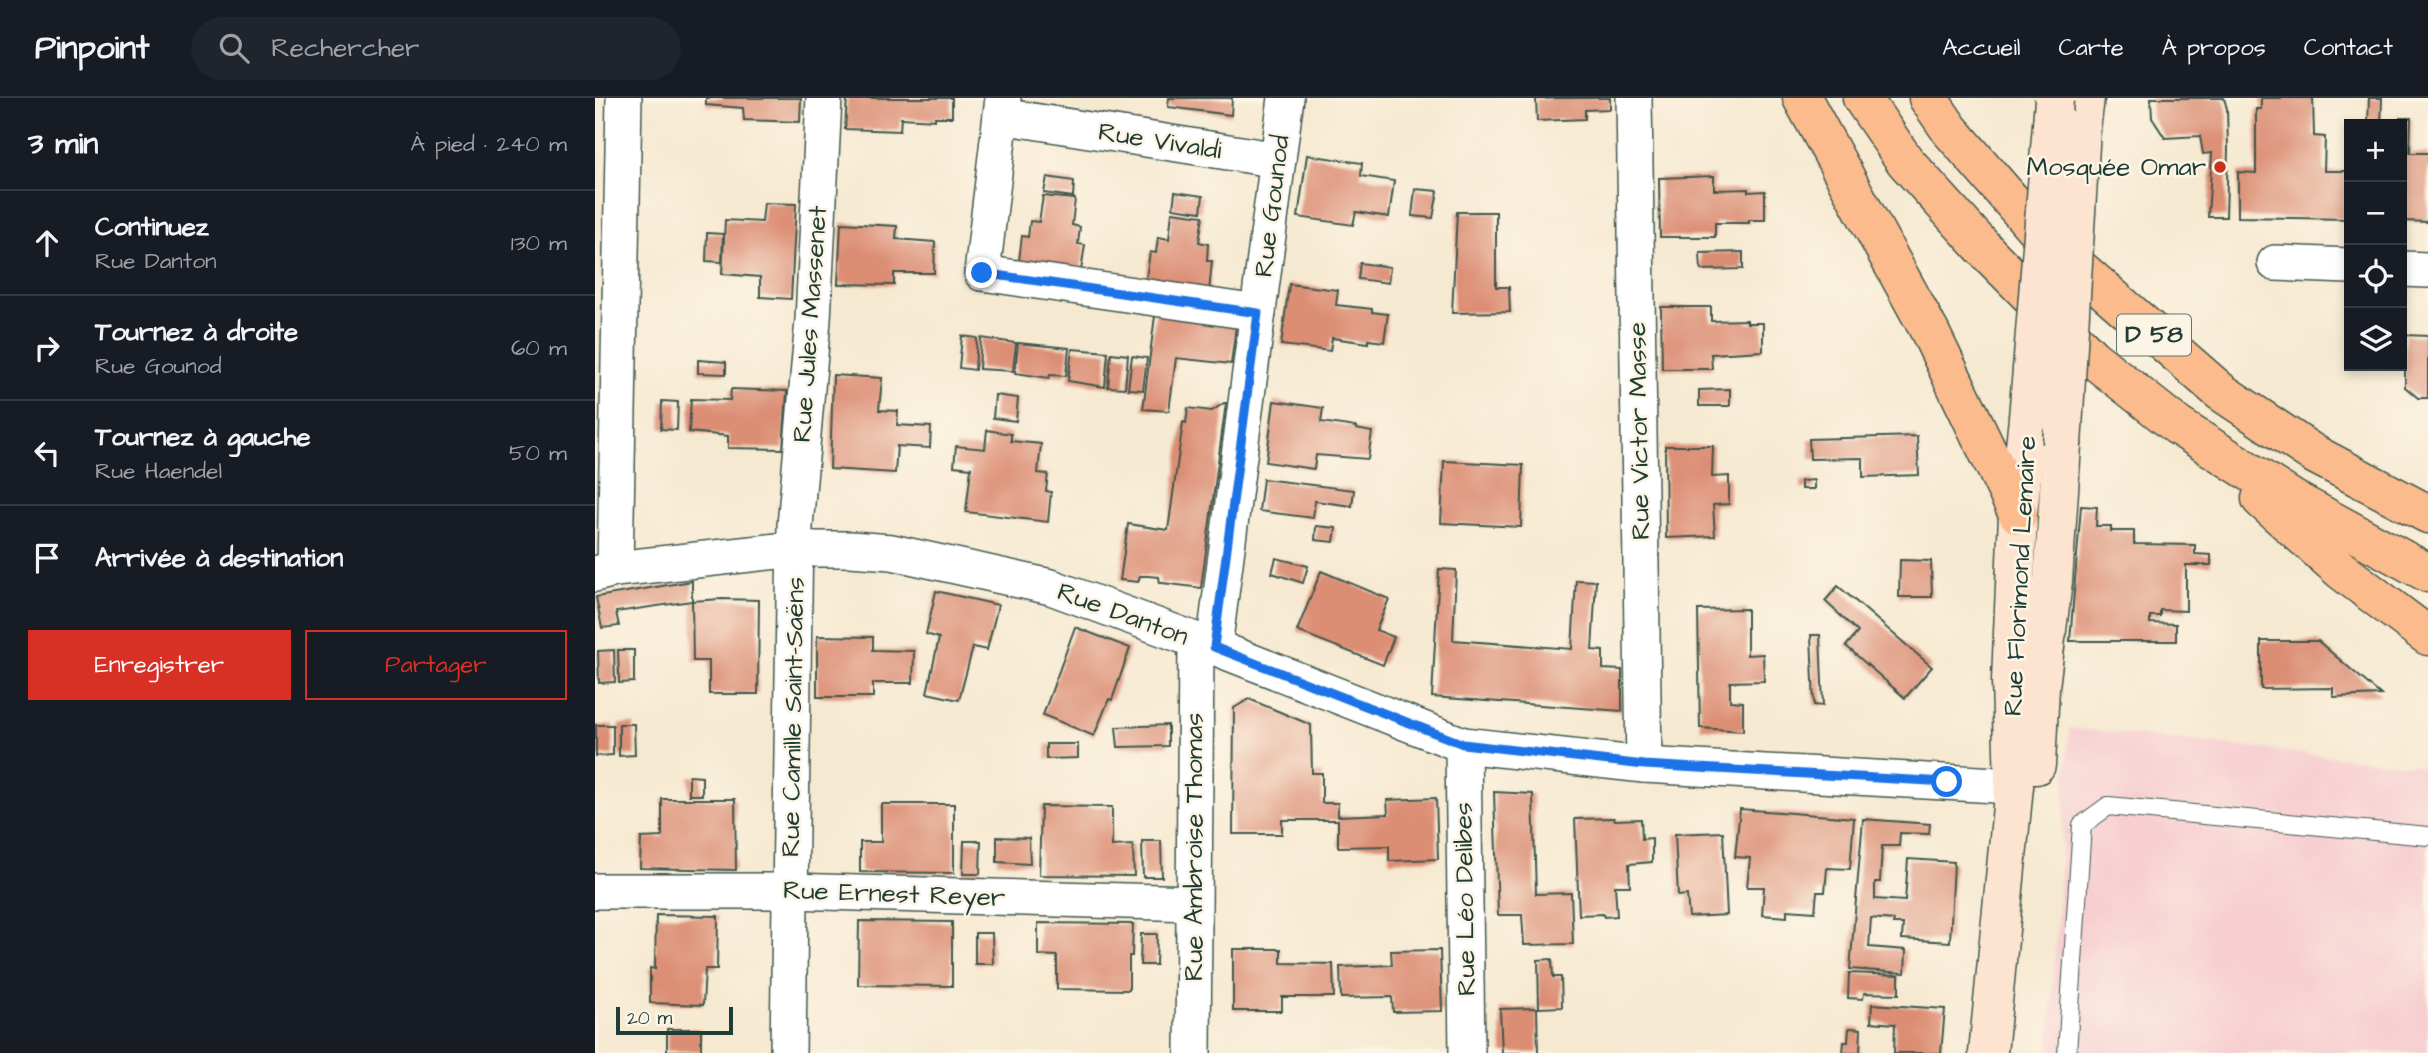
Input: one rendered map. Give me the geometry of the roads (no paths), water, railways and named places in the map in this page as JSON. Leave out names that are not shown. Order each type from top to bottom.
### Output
[{"type":"highway","points":[[1802,98],[1930,332],[2018,514]]},
{"type":"highway","name":"D 58","points":[[1862,98],[1905,161],[1989,254],[2092,358],[2178,426],[2294,500],[2428,573]]},
{"type":"highway","name":"D 58","points":[[1928,98],[1949,130],[2041,235],[2221,392],[2314,454],[2428,514]]},
{"type":"highway","points":[[2178,426],[2342,571],[2428,636]]},
{"type":"main road","name":"Rue Florimond Lemaire","points":[[1988,1053],[2014,786],[2011,680],[2018,514],[2069,106]]},
{"type":"main road","name":"Rue Florimond Lemaire","points":[[2011,1053],[2034,799],[2040,687],[2053,581],[2061,445],[2069,106]]},
{"type":"street","points":[[605,571],[624,98]]},
{"type":"street","name":"Rue Jules Massenet","points":[[795,550],[813,320],[824,98]]},
{"type":"street","name":"Rue Gounod","points":[[1205,644],[1258,313],[1286,98]]},
{"type":"street","name":"Rue Victor Masse","points":[[1634,98],[1644,765]]},
{"type":"street","points":[[1002,107],[982,273],[1258,313]]},
{"type":"street","name":"Rue Vivaldi","points":[[1002,107],[1278,160]]},
{"type":"street","points":[[2275,263],[2344,266]]},
{"type":"street","points":[[2407,269],[2428,270]]},
{"type":"street","name":"Rue Danton","points":[[605,571],[795,550],[850,549],[893,552],[1051,587],[1463,744],[1644,765],[2014,786]]},
{"type":"street","name":"Rue Camille Saint-Saëns","points":[[788,1053],[795,550]]},
{"type":"street","name":"Rue Ambroise Thomas","points":[[1193,1053],[1193,903],[1205,644]]},
{"type":"street","name":"Rue Léo Delibes","points":[[1463,744],[1467,1053]]},
{"type":"street","name":"Rue Ernest Reyer","points":[[595,891],[790,891],[1193,903]]},
{"type":"lane","points":[[2067,1053],[2082,825],[2108,806],[2428,836]]},
{"type":"place","name":"Mosquée Omar","points":[[2220,167]]}]
